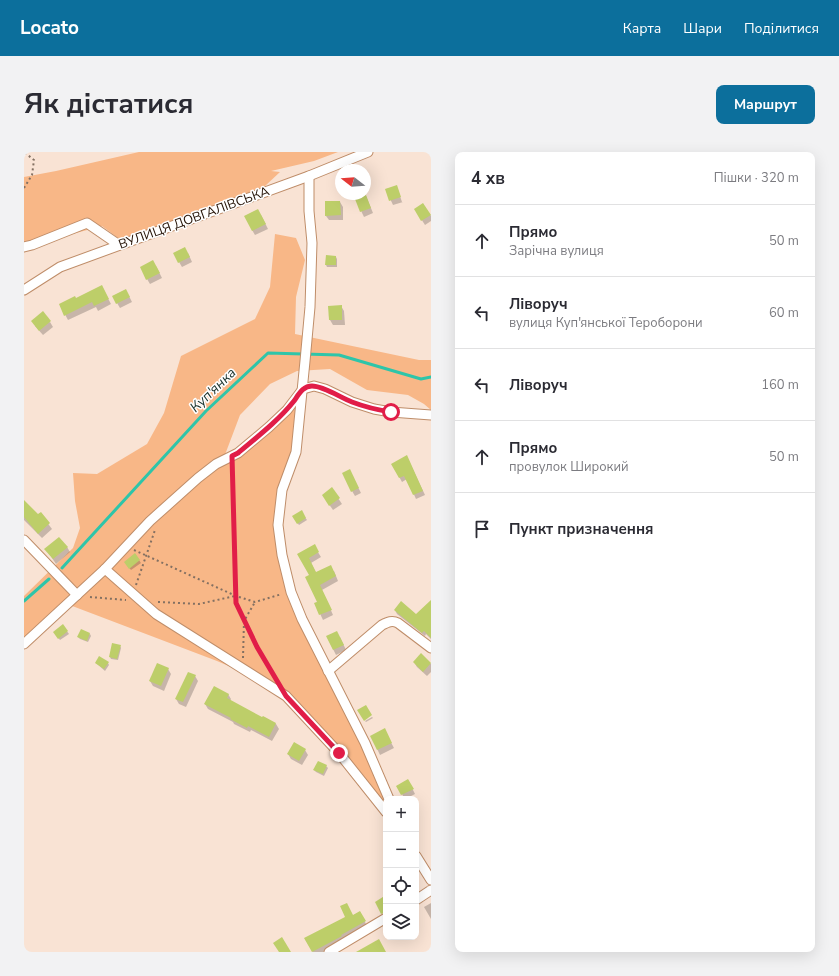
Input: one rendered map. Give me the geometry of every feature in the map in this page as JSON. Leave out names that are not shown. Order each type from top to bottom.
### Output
[{"type":"street","name":"ВУЛИЦЯ ДОВГАЛІВСЬКА","points":[[24,290],[60,267],[308,176],[368,152]]},
{"type":"street","points":[[308,176],[312,243],[310,307],[296,452],[282,490],[278,525],[282,555],[291,592],[302,619],[365,743],[388,796]]},
{"type":"street","points":[[24,247],[86,223],[119,245]]},
{"type":"street","points":[[24,644],[106,569],[150,522],[198,478],[216,464],[238,453],[270,427],[287,410],[302,389],[314,386],[352,402],[374,409],[431,416]]},
{"type":"street","points":[[24,540],[76,595]]},
{"type":"street","points":[[106,569],[156,614],[286,696],[339,753],[383,808]]},
{"type":"street","points":[[328,671],[382,625],[388,622],[394,621],[398,623],[431,648]]},
{"type":"street","points":[[419,861],[431,880]]},
{"type":"street","points":[[419,898],[431,890]]},
{"type":"street","points":[[329,952],[383,920]]},
{"type":"path","points":[[24,152],[34,160],[32,175],[24,188]]},
{"type":"path","points":[[232,456],[236,603],[257,647],[275,678]]},
{"type":"path","points":[[133,593],[158,525]]},
{"type":"path","points":[[126,546],[236,596],[255,602],[291,592]]},
{"type":"path","points":[[242,668],[244,621],[255,602]]},
{"type":"shaded area","points":[[139,152],[338,152],[314,161],[271,171],[280,172],[264,187],[225,204],[122,241],[102,226],[24,247],[24,177]]},
{"type":"shaded area","points":[[275,234],[296,238],[305,260],[296,297],[295,334],[419,360],[431,360],[431,410],[424,404],[408,395],[367,390],[330,369],[297,371],[270,384],[240,415],[223,460],[252,442],[303,389],[298,437],[279,508],[291,592],[385,796],[383,796],[383,808],[290,700],[261,680],[217,661],[67,604],[24,644],[24,596],[73,548],[80,528],[75,501],[73,473],[97,474],[147,444],[164,413],[181,356],[255,319],[270,287]]},
{"type":"building","points":[[397,185],[401,197],[389,201],[385,189]]},
{"type":"building","points":[[355,200],[368,200],[371,208],[360,212]]},
{"type":"building","points":[[325,201],[340,201],[341,215],[325,216]]},
{"type":"building","points":[[423,203],[431,215],[421,221],[414,209]]},
{"type":"building","points":[[258,209],[266,224],[252,231],[244,216]]},
{"type":"building","points":[[185,247],[190,257],[178,263],[173,253]]},
{"type":"building","points":[[326,255],[336,256],[336,265],[325,265]]},
{"type":"building","points":[[153,260],[160,273],[146,280],[140,267]]},
{"type":"building","points":[[102,285],[109,299],[94,306],[92,302],[64,316],[59,304],[75,296],[76,298]]},
{"type":"building","points":[[126,289],[130,297],[116,304],[112,296]]},
{"type":"building","points":[[342,305],[342,320],[329,320],[328,306]]},
{"type":"building","points":[[43,311],[51,321],[39,331],[31,321]]},
{"type":"building","points":[[407,455],[423,491],[413,495],[404,476],[399,478],[391,464]]},
{"type":"building","points":[[350,469],[359,488],[351,492],[342,473]]},
{"type":"building","points":[[332,487],[340,498],[329,506],[322,495]]},
{"type":"building","points":[[24,500],[38,514],[41,512],[50,523],[38,534],[24,517]]},
{"type":"building","points":[[302,510],[306,518],[297,524],[292,516]]},
{"type":"building","points":[[59,537],[68,547],[53,559],[44,549]]},
{"type":"building","points":[[315,544],[319,552],[309,558],[316,572],[331,565],[336,576],[320,585],[332,610],[319,615],[314,603],[317,602],[305,577],[309,575],[297,554]]},
{"type":"building","points":[[135,553],[140,560],[129,569],[124,562]]},
{"type":"building","points":[[431,600],[431,638],[424,631],[422,633],[394,610],[401,601],[416,614]]},
{"type":"building","points":[[63,624],[68,631],[58,639],[53,632]]},
{"type":"building","points":[[81,629],[90,633],[87,641],[77,637]]},
{"type":"building","points":[[337,631],[344,645],[333,650],[326,636]]},
{"type":"building","points":[[112,643],[121,645],[117,659],[109,657]]},
{"type":"building","points":[[421,653],[431,663],[423,672],[413,662]]},
{"type":"building","points":[[99,656],[109,662],[104,669],[95,663]]},
{"type":"building","points":[[157,663],[169,668],[161,686],[149,681]]},
{"type":"building","points":[[188,672],[196,675],[183,702],[175,699]]},
{"type":"building","points":[[214,686],[229,694],[227,698],[276,723],[269,737],[248,726],[247,728],[204,704]]},
{"type":"building","points":[[366,705],[372,715],[364,721],[357,710]]},
{"type":"building","points":[[385,728],[392,743],[377,750],[370,736]]},
{"type":"building","points":[[294,742],[306,749],[299,761],[287,754]]},
{"type":"building","points":[[318,761],[327,765],[323,774],[313,770]]},
{"type":"building","points":[[408,779],[414,789],[401,795],[396,786]]},
{"type":"building","points":[[383,897],[383,913],[381,914],[375,902]]},
{"type":"building","points":[[347,903],[353,915],[360,911],[366,921],[312,952],[304,938],[345,917],[340,906]]},
{"type":"building","points":[[282,937],[291,952],[279,952],[273,943]]},
{"type":"building","points":[[379,939],[386,952],[356,952]]},
{"type":"waterway","name":"Куп'янка","points":[[62,568],[206,411],[268,353],[339,355],[421,379],[431,377]]},
{"type":"waterway","name":"Куп'янка","points":[[24,601],[49,579]]},
{"type":"route","points":[[339,753],[286,696],[257,647],[236,603],[232,456],[238,453],[270,427],[287,410],[302,389],[308,387],[314,386],[352,402],[374,409],[391,412]]}]
